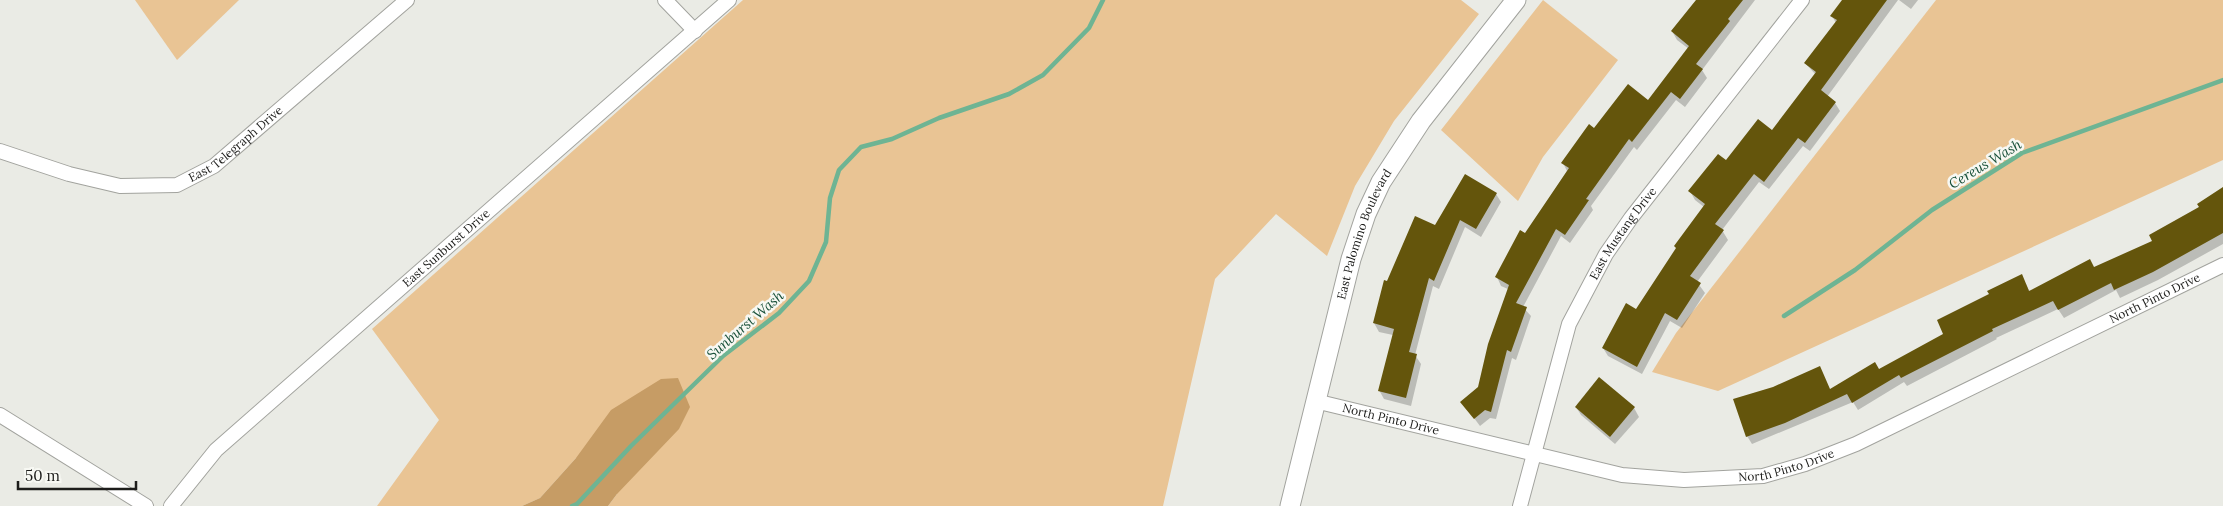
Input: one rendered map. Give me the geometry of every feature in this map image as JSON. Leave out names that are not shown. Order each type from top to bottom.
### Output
[{"type":"street","name":"East Telegraph Drive","points":[[0,151],[69,174],[120,186],[177,185],[214,166],[407,0]]},
{"type":"street","points":[[665,0],[694,31]]},
{"type":"street","name":"East Sunburst Drive","points":[[171,506],[216,450],[729,0]]},
{"type":"street","name":"East Palomino Boulevard","points":[[1290,506],[1351,259],[1366,214],[1381,182],[1421,121],[1516,0]]},
{"type":"street","name":"East Mustang Drive","points":[[1520,506],[1532,454],[1569,324],[1606,254],[1631,218],[1802,0]]},
{"type":"street","name":"North Pinto Drive","points":[[1316,401],[1622,475],[1684,480],[1763,476],[1805,464],[1856,444],[2223,265]]},
{"type":"street","points":[[0,415],[146,506]]},
{"type":"shaded area","points":[[135,0],[239,0],[177,60]]},
{"type":"shaded area","points":[[743,0],[1461,0],[1479,14],[1394,121],[1355,186],[1327,256],[1276,214],[1215,279],[1163,506],[608,506],[617,494],[576,458],[540,498],[522,506],[377,506],[439,420],[372,329]]},
{"type":"shaded area","points":[[1543,0],[1618,60],[1543,157],[1518,201],[1441,130]]},
{"type":"shaded area","points":[[1936,0],[2223,0],[2223,160],[1718,391],[1652,372],[1676,333]]},
{"type":"shaded area","points":[[678,378],[690,407],[679,429],[617,494],[608,506],[522,506],[540,498],[576,458],[611,410],[661,379]]},
{"type":"building","points":[[1696,0],[1743,0],[1728,19],[1730,21],[1696,64],[1703,69],[1680,99],[1671,92],[1632,142],[1629,139],[1586,199],[1589,200],[1565,235],[1556,229],[1516,303],[1527,307],[1511,352],[1507,350],[1491,412],[1485,410],[1474,419],[1460,402],[1478,387],[1488,344],[1509,285],[1495,277],[1520,230],[1525,233],[1569,168],[1561,163],[1589,124],[1594,128],[1628,84],[1648,100],[1689,46],[1671,31]]},
{"type":"building","points":[[1842,0],[1887,0],[1821,90],[1836,102],[1805,143],[1798,138],[1764,182],[1754,174],[1715,224],[1724,230],[1690,276],[1701,283],[1677,320],[1665,313],[1637,367],[1602,348],[1626,303],[1636,309],[1676,248],[1674,246],[1705,204],[1688,191],[1718,154],[1726,160],[1758,119],[1772,130],[1816,72],[1804,63],[1837,20],[1830,16]]},
{"type":"building","points":[[1465,174],[1497,193],[1476,229],[1460,220],[1434,281],[1429,278],[1409,352],[1417,354],[1406,398],[1378,391],[1394,329],[1373,323],[1384,280],[1387,281],[1415,216],[1435,225]]},
{"type":"building","points":[[2223,187],[2223,233],[2153,272],[2114,290],[2111,283],[2058,310],[2053,301],[1992,329],[1993,331],[1901,378],[1899,375],[1852,403],[1847,394],[1785,423],[1746,437],[1733,399],[1773,387],[1820,366],[1830,389],[1875,362],[1879,369],[1943,334],[1937,320],[1989,294],[1987,291],[2022,274],[2029,291],[2090,259],[2094,267],[2152,241],[2149,235],[2199,207],[2197,204]]},
{"type":"building","points":[[1599,377],[1635,407],[1610,437],[1575,407]]},
{"type":"waterway","name":"Sunburst Wash","points":[[572,506],[577,504],[631,446],[723,356],[779,313],[809,281],[826,242],[830,198],[839,170],[861,147],[892,139],[939,118],[1009,94],[1043,75],[1089,28],[1103,0]]},
{"type":"waterway","name":"Cereus Wash","points":[[1784,316],[1855,270],[1932,210],[2022,153],[2223,80]]}]
